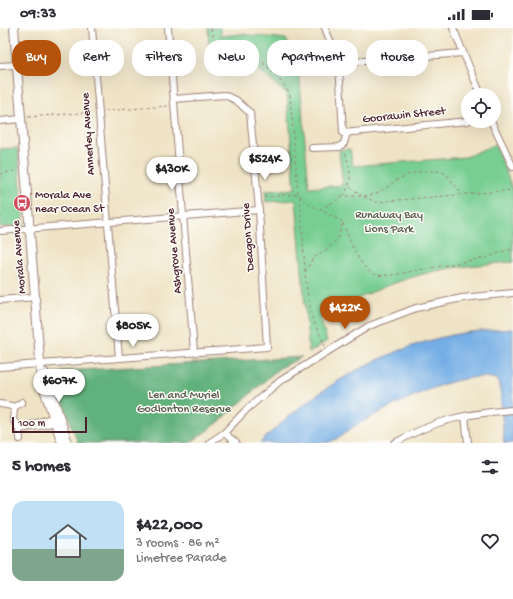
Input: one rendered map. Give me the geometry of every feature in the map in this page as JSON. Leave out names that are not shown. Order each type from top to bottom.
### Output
[{"type":"main road","name":"Morala Avenue","points":[[14,28],[15,40]]},
{"type":"main road","name":"Morala Avenue","points":[[17,76],[43,383],[68,443]]},
{"type":"main road","name":"Morala Avenue","points":[[57,419],[62,443]]},
{"type":"street","name":"Annerley Avenue","points":[[92,28],[119,358]]},
{"type":"street","name":"Ashgrove Avenue","points":[[168,28],[194,352]]},
{"type":"street","points":[[325,28],[330,40]]},
{"type":"street","points":[[452,28],[478,88]]},
{"type":"street","points":[[358,61],[463,53]]},
{"type":"street","points":[[0,66],[12,65]]},
{"type":"street","points":[[312,148],[340,146],[343,144],[345,133],[340,76]]},
{"type":"street","name":"Deagon Drive","points":[[174,99],[224,95],[236,100],[250,113],[259,210],[268,347],[194,352]]},
{"type":"street","points":[[0,121],[21,119]]},
{"type":"street","name":"Goorawin Street","points":[[345,133],[461,122]]},
{"type":"street","points":[[495,128],[513,167]]},
{"type":"street","points":[[0,232],[259,210]]},
{"type":"street","points":[[209,443],[224,433],[247,409],[280,381],[369,326],[416,308],[462,298],[513,293]]},
{"type":"street","points":[[0,300],[36,297]]},
{"type":"street","points":[[0,367],[194,352]]},
{"type":"street","points":[[13,408],[22,402]]},
{"type":"street","points":[[0,404],[13,408]]},
{"type":"street","points":[[13,408],[13,419],[19,430],[20,439]]},
{"type":"street","points":[[395,443],[438,422],[465,416],[513,410]]},
{"type":"street","points":[[465,416],[468,443]]},
{"type":"street","points":[[19,430],[57,419]]},
{"type":"street","points":[[224,433],[236,443]]},
{"type":"path","points":[[212,28],[214,41],[224,54],[254,54],[274,72],[290,94],[298,194],[305,202],[343,222],[356,253],[368,269],[379,275],[393,275],[489,257],[507,250],[513,250]]},
{"type":"path","points":[[319,210],[343,196],[350,187],[351,179],[343,144]]},
{"type":"path","points":[[0,174],[19,170]]},
{"type":"path","points":[[343,196],[379,194],[395,181],[411,173],[432,171],[445,173],[462,194]]},
{"type":"path","points":[[350,187],[362,196],[376,202],[513,190]]},
{"type":"path","points":[[258,198],[298,194]]},
{"type":"path","points":[[300,196],[306,291],[313,320],[325,346]]},
{"type":"path","points":[[305,272],[313,258],[328,249],[338,238],[343,222]]},
{"type":"green space","name":"Runaway Bay Lions Park","points":[[208,28],[220,28],[221,36],[240,34],[286,39],[267,40],[267,76],[300,76],[309,188],[343,185],[339,150],[350,149],[353,166],[466,157],[495,144],[513,190],[513,262],[463,266],[429,272],[381,288],[320,318],[327,341],[309,353],[296,200],[266,202],[265,191],[295,189],[287,94],[259,70],[259,40],[209,40]]},
{"type":"green space","points":[[18,148],[24,226],[0,227],[0,149]]},
{"type":"green space","name":"Len and Muriel Godlonton Reserve","points":[[302,357],[278,369],[219,422],[190,443],[78,443],[54,379],[63,371]]},
{"type":"water","points":[[513,329],[513,443],[504,443],[500,387],[498,380],[484,377],[466,379],[446,384],[424,392],[366,419],[330,442],[260,443],[301,406],[348,375],[373,362],[425,342],[452,335]]},
{"type":"place","name":"Morala Ave near Ocean St","points":[[22,203]]}]
